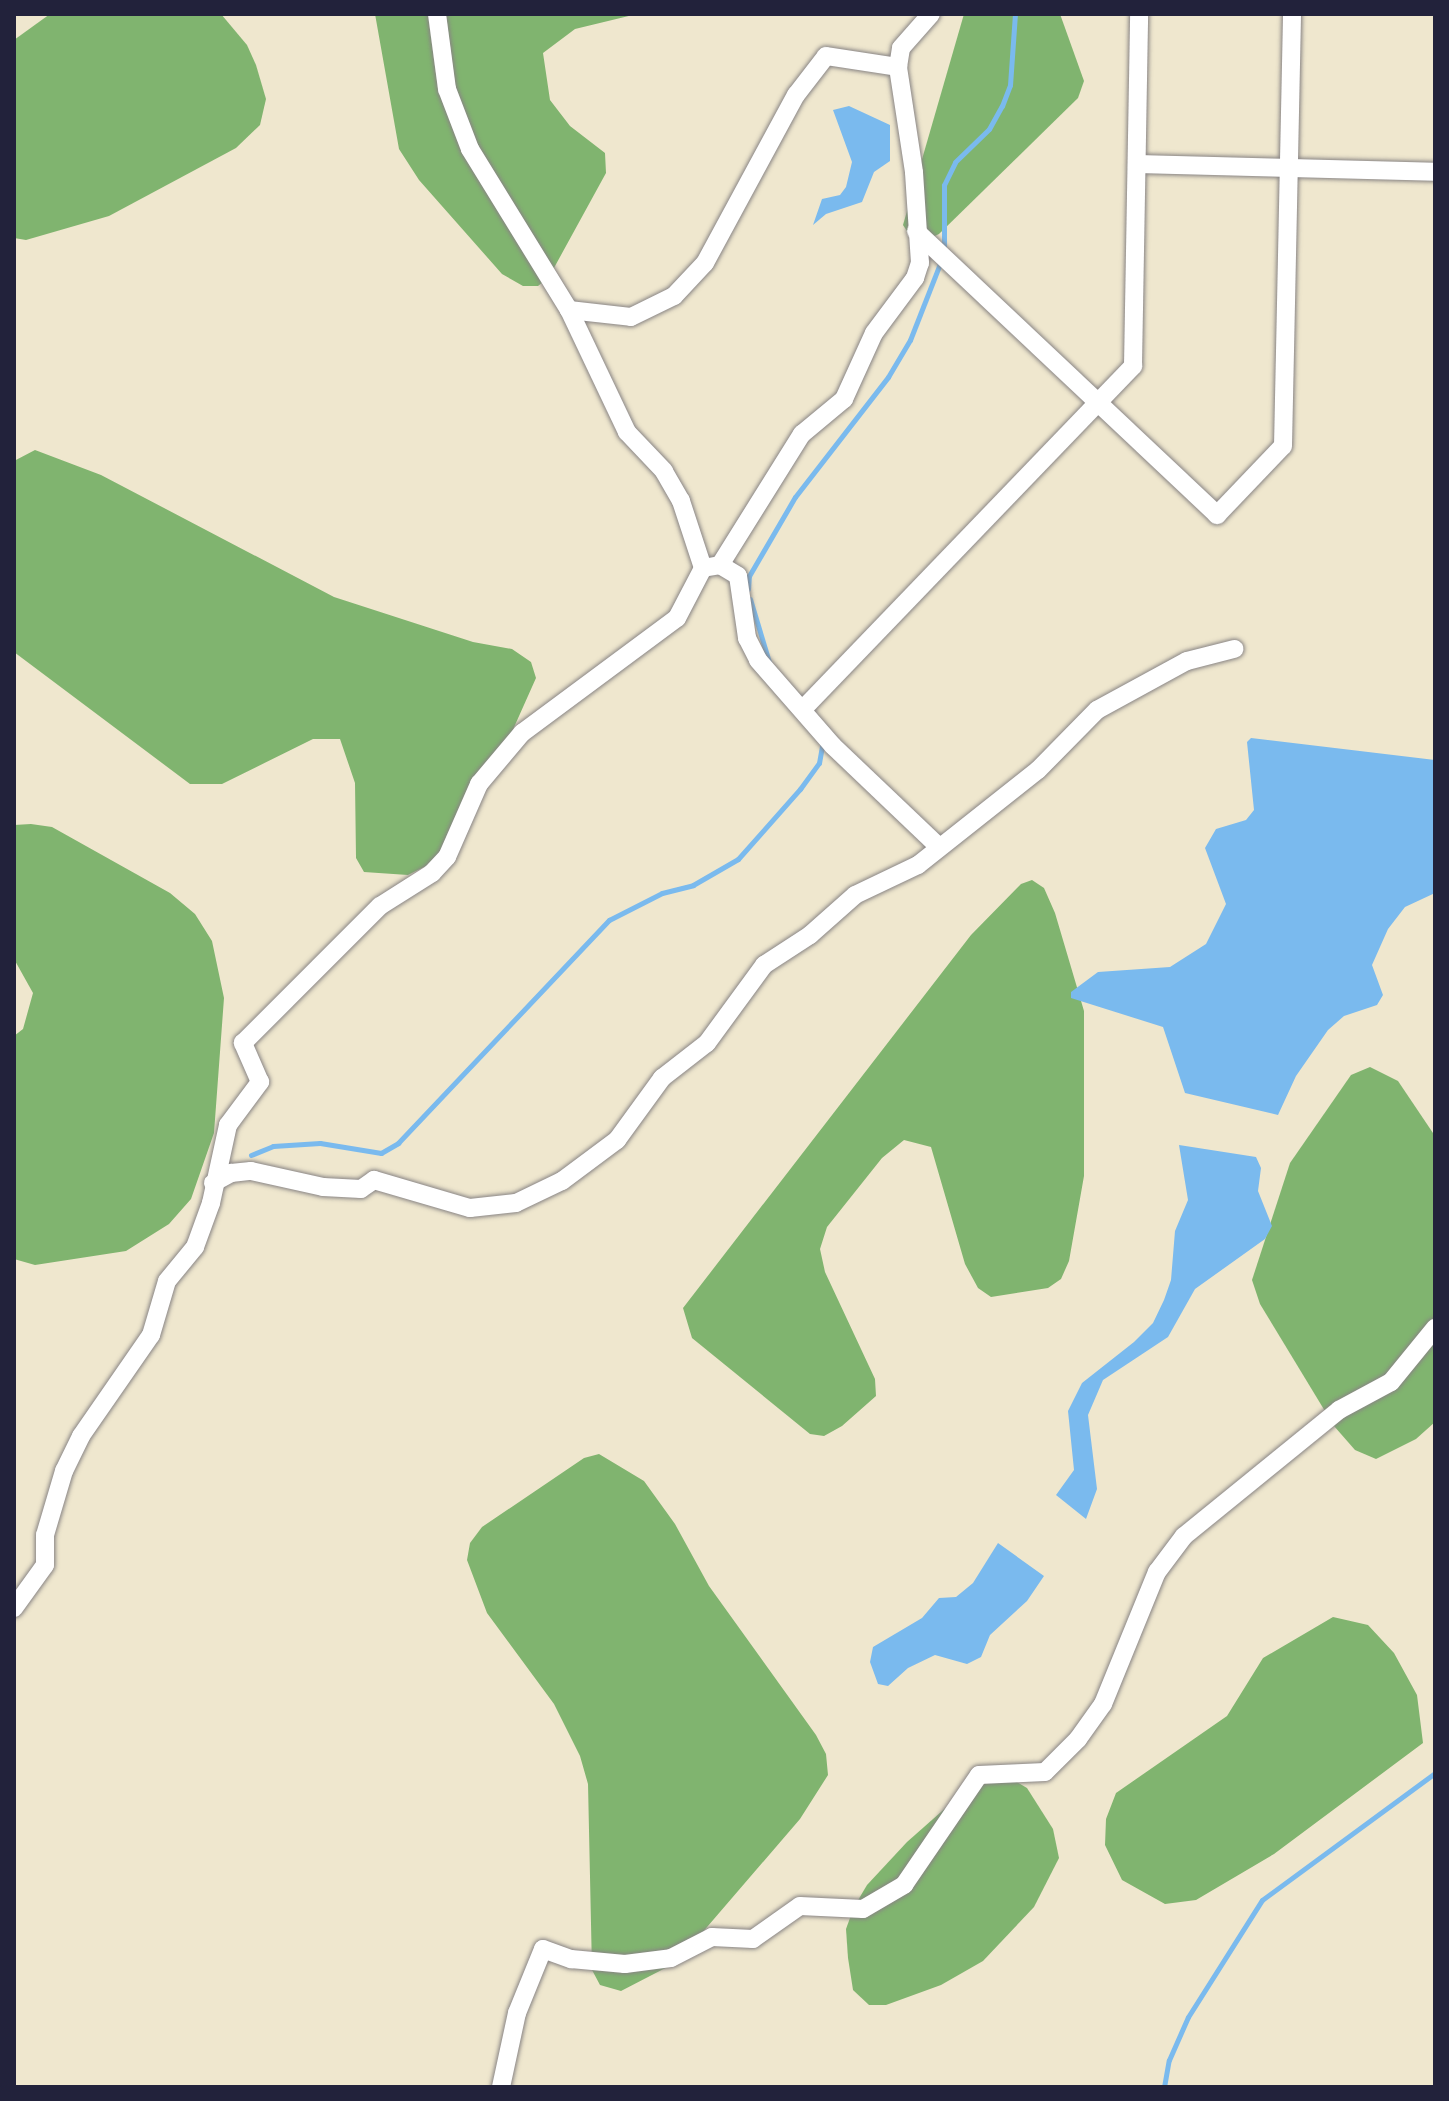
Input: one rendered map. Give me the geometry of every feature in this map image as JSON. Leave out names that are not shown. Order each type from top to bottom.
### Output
[{"type":"street","points":[[437,14],[447,89],[470,149],[569,310],[627,432],[664,471],[711,566],[738,576],[747,638],[758,660],[804,708],[833,746],[939,847]]},
{"type":"street","points":[[14,1608],[45,1565],[45,1535],[64,1471],[81,1436],[151,1335],[167,1281],[195,1247],[228,1125],[260,1082],[243,1043],[380,906],[432,873],[447,857],[479,784],[522,733],[677,618],[802,434],[844,399],[874,333],[915,278],[920,263],[914,172],[898,67],[901,48],[931,14]]},
{"type":"street","points":[[804,708],[1133,366],[1139,14]]},
{"type":"street","points":[[916,231],[1217,515],[1283,446],[1292,14]]},
{"type":"street","points":[[569,310],[631,317],[674,296],[705,263],[796,95],[826,56],[898,67]]},
{"type":"street","points":[[1137,164],[1435,172]]},
{"type":"street","points":[[213,1183],[231,1173],[251,1171],[323,1187],[361,1189],[374,1180],[470,1208],[516,1203],[562,1181],[617,1140],[662,1078],[707,1043],[764,965],[810,935],[855,895],[918,865],[1038,770],[1097,710],[1187,661],[1234,649]]},
{"type":"street","points":[[501,2087],[517,2013],[543,1949],[571,1959],[625,1964],[671,1958],[712,1937],[753,1939],[800,1906],[863,1909],[904,1885],[979,1775],[1045,1772],[1078,1739],[1103,1704],[1150,1586],[1184,1536],[1339,1410],[1391,1382],[1435,1328]]},
{"type":"green space","points":[[50,14],[221,14],[247,45],[256,65],[266,99],[260,125],[236,148],[109,216],[26,240],[14,238],[14,40]]},
{"type":"green space","points":[[375,14],[637,14],[575,29],[543,53],[550,100],[570,126],[605,153],[606,173],[549,277],[538,286],[523,286],[502,274],[419,180],[399,149]]},
{"type":"green space","points":[[964,14],[1060,14],[1084,81],[1078,98],[939,234],[916,245],[903,225]]},
{"type":"green space","points":[[35,450],[101,475],[334,597],[473,642],[512,649],[531,662],[536,678],[478,808],[428,865],[408,875],[364,872],[356,858],[355,783],[340,739],[313,739],[222,784],[190,784],[14,652],[14,461]]},
{"type":"green space","points":[[14,825],[52,827],[170,893],[195,914],[212,941],[224,998],[214,1133],[191,1199],[169,1224],[126,1251],[35,1265],[14,1259],[14,1036],[23,1029],[33,993],[14,959]]},
{"type":"green space","points":[[1032,880],[1044,888],[1055,913],[1084,1011],[1084,1176],[1069,1261],[1061,1279],[1048,1288],[991,1297],[978,1288],[965,1264],[931,1147],[904,1140],[882,1158],[827,1227],[820,1249],[825,1272],[875,1379],[876,1396],[842,1426],[824,1436],[810,1434],[692,1338],[683,1308],[971,935],[1021,884]]},
{"type":"green space","points":[[1370,1067],[1398,1081],[1435,1136],[1435,1422],[1416,1439],[1376,1459],[1355,1450],[1334,1426],[1260,1304],[1252,1280],[1290,1163],[1351,1075]]},
{"type":"green space","points":[[599,1454],[644,1481],[675,1524],[709,1586],[816,1735],[826,1754],[828,1775],[800,1819],[677,1962],[621,1991],[600,1985],[592,1970],[588,1784],[580,1756],[554,1704],[487,1613],[467,1560],[470,1543],[482,1527],[584,1458]]},
{"type":"green space","points":[[1333,1617],[1368,1625],[1394,1653],[1417,1695],[1423,1743],[1274,1854],[1196,1900],[1165,1904],[1122,1880],[1105,1845],[1106,1819],[1116,1793],[1227,1716],[1263,1658]]},
{"type":"green space","points":[[998,1771],[1027,1788],[1053,1829],[1059,1858],[1034,1907],[983,1961],[941,1985],[886,2005],[869,2005],[853,1990],[848,1958],[846,1929],[854,1907],[867,1885],[907,1842],[984,1774]]},
{"type":"water","points":[[849,106],[890,125],[890,161],[874,172],[862,202],[826,214],[813,225],[822,199],[840,195],[846,187],[852,162],[833,110]]},
{"type":"water","points":[[1251,738],[1435,760],[1435,893],[1405,907],[1388,929],[1372,965],[1383,995],[1377,1005],[1344,1016],[1328,1030],[1296,1076],[1278,1115],[1185,1093],[1163,1027],[1071,998],[1071,992],[1098,972],[1170,967],[1206,944],[1226,904],[1205,848],[1216,829],[1246,820],[1254,810],[1247,742]]},
{"type":"water","points":[[1179,1145],[1256,1157],[1261,1168],[1258,1191],[1272,1226],[1265,1239],[1195,1289],[1168,1337],[1103,1380],[1088,1415],[1097,1489],[1086,1519],[1056,1495],[1074,1470],[1068,1411],[1082,1383],[1153,1323],[1164,1300],[1171,1280],[1175,1231],[1188,1200]]},
{"type":"water","points":[[998,1543],[1044,1576],[1027,1601],[990,1635],[981,1657],[967,1664],[935,1655],[908,1668],[888,1686],[878,1684],[870,1662],[873,1647],[922,1618],[939,1598],[956,1597],[973,1583]]},
{"type":"waterway","points":[[944,251],[944,185],[955,162],[989,129],[1002,106],[1010,85],[1015,14]]},
{"type":"waterway","points":[[748,589],[749,576],[795,497],[888,377],[910,340],[941,261]]},
{"type":"waterway","points":[[750,599],[769,662]]},
{"type":"waterway","points":[[251,1155],[273,1146],[320,1143],[381,1153],[398,1143],[609,920],[662,893],[693,885],[738,859],[819,763],[823,741]]},
{"type":"waterway","points":[[1164,2087],[1169,2060],[1188,2017],[1262,1900],[1435,1773]]}]
